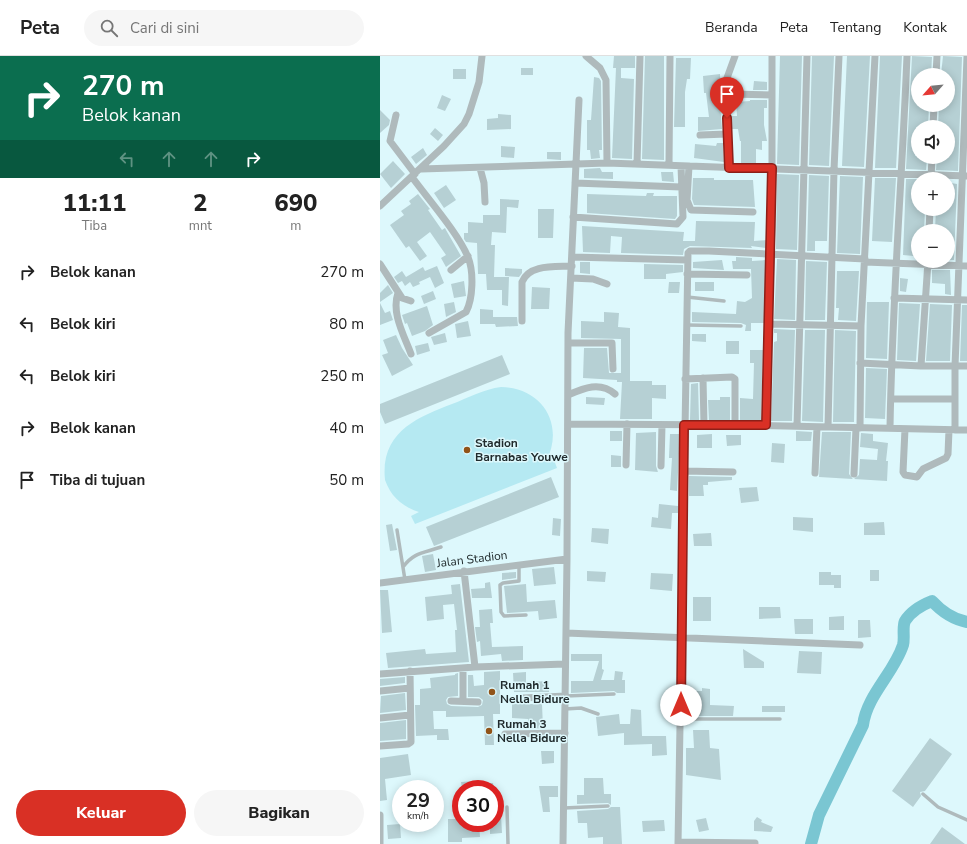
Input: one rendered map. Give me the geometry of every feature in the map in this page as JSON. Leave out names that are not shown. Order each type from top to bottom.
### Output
[{"type":"street","points":[[380,206],[421,169],[464,124],[469,114],[479,82],[482,56]]},
{"type":"street","points":[[586,56],[600,68],[606,80],[607,163]]},
{"type":"street","points":[[637,164],[640,56]]},
{"type":"street","points":[[669,165],[670,56]]},
{"type":"street","points":[[735,56],[727,78],[728,94],[772,95]]},
{"type":"street","points":[[766,425],[770,324],[772,56]]},
{"type":"street","points":[[797,426],[808,56]]},
{"type":"street","points":[[828,427],[834,170],[840,56]]},
{"type":"street","points":[[854,474],[858,428],[861,326],[875,56]]},
{"type":"street","points":[[890,428],[894,298],[902,173],[907,56]]},
{"type":"street","points":[[936,68],[937,56]]},
{"type":"street","points":[[905,429],[903,472],[905,475],[912,478],[917,477],[923,469],[946,458],[952,430],[955,399],[959,265],[965,176],[967,57]]},
{"type":"street","points":[[563,844],[566,709],[565,664],[568,343],[579,100]]},
{"type":"street","points":[[396,115],[390,141],[468,256],[471,286],[469,306],[464,314],[429,333]]},
{"type":"street","points":[[727,118],[729,168]]},
{"type":"street","points":[[700,135],[727,134]]},
{"type":"street","points":[[421,169],[607,163],[729,168],[834,170],[911,174]]},
{"type":"street","points":[[574,217],[677,224],[683,217],[682,186],[685,166]]},
{"type":"street","points":[[685,166],[687,200],[691,210],[753,212]]},
{"type":"street","points":[[480,168],[484,183],[485,202]]},
{"type":"street","points":[[955,176],[965,176]]},
{"type":"street","points":[[575,183],[682,186]]},
{"type":"street","points":[[755,843],[678,843],[686,296],[688,252],[771,254],[896,263],[911,263]]},
{"type":"street","points":[[451,270],[468,256]]},
{"type":"street","points":[[572,257],[687,260]]},
{"type":"street","points":[[380,264],[402,298],[411,301]]},
{"type":"street","points":[[955,265],[967,266]]},
{"type":"street","points":[[522,321],[522,282],[524,278],[534,270],[541,268],[572,266]]},
{"type":"street","points":[[921,366],[928,268]]},
{"type":"street","points":[[687,274],[747,275]]},
{"type":"street","points":[[571,278],[593,279],[607,284]]},
{"type":"street","points":[[398,293],[396,299],[397,316],[411,354]]},
{"type":"street","points":[[894,298],[967,300]]},
{"type":"street","points":[[770,324],[861,326]]},
{"type":"street","points":[[568,343],[612,343],[613,369]]},
{"type":"street","points":[[860,363],[921,366],[967,366]]},
{"type":"street","points":[[685,378],[732,377],[736,379],[735,425]]},
{"type":"street","points":[[703,378],[704,425]]},
{"type":"street","points":[[568,395],[583,389],[600,386],[609,389],[615,394]]},
{"type":"street","points":[[891,399],[955,399]]},
{"type":"street","points":[[568,424],[766,425],[967,430]]},
{"type":"street","points":[[626,465],[627,424]]},
{"type":"street","points":[[661,466],[662,425]]},
{"type":"street","points":[[815,473],[817,427]]},
{"type":"street","points":[[684,471],[733,472]]},
{"type":"street","name":"Jalan Stadion","points":[[380,583],[464,571],[567,559]]},
{"type":"street","points":[[464,571],[475,667]]},
{"type":"street","points":[[566,633],[860,645]]},
{"type":"street","points":[[380,674],[475,667],[565,664]]},
{"type":"street","points":[[463,668],[463,701]]},
{"type":"street","points":[[380,746],[410,743],[412,736],[410,715],[410,671]]},
{"type":"street","points":[[380,691],[410,688]]},
{"type":"street","points":[[523,698],[566,696]]},
{"type":"street","points":[[451,701],[478,702]]},
{"type":"street","points":[[380,718],[410,715]]},
{"type":"street","points":[[505,734],[565,734]]},
{"type":"street","points":[[380,815],[380,844]]},
{"type":"lane","points":[[686,296],[724,301]]},
{"type":"lane","points":[[686,325],[741,326]]},
{"type":"lane","points":[[398,530],[405,580]]},
{"type":"lane","points":[[403,567],[411,557],[441,547]]},
{"type":"lane","points":[[519,564],[519,581],[503,582],[500,585],[501,612],[504,616],[526,615]]},
{"type":"lane","points":[[566,696],[614,694]]},
{"type":"lane","points":[[566,709],[581,708],[598,714]]},
{"type":"lane","points":[[681,719],[780,719]]},
{"type":"lane","points":[[923,794],[938,807],[967,820]]},
{"type":"lane","points":[[564,808],[608,806]]},
{"type":"lane","points":[[507,807],[508,844]]},
{"type":"shaded area","points":[[501,387],[516,389],[528,394],[539,401],[546,411],[551,422],[553,435],[551,448],[546,462],[554,460],[557,468],[415,524],[411,516],[419,512],[413,510],[398,500],[385,480],[385,463],[395,438],[404,429],[426,415],[482,392]]},
{"type":"building","points":[[614,56],[635,56],[635,68],[621,68],[621,78],[634,79],[632,159],[612,158],[616,68],[613,68]]},
{"type":"building","points":[[645,56],[664,56],[664,160],[642,159]]},
{"type":"building","points":[[780,56],[802,56],[799,165],[777,164]]},
{"type":"building","points":[[812,56],[834,56],[829,166],[809,165]]},
{"type":"building","points":[[847,56],[870,56],[864,167],[842,166]]},
{"type":"building","points":[[880,56],[902,56],[896,168],[875,168]]},
{"type":"building","points":[[912,56],[932,57],[931,68],[911,68]]},
{"type":"building","points":[[943,56],[962,57],[958,171],[936,170],[936,164],[955,164],[955,120],[938,120],[939,112],[955,112],[955,68],[942,68]]},
{"type":"building","points":[[676,58],[691,58],[690,79],[687,79],[685,92],[685,127],[674,127]]},
{"type":"building","points":[[521,68],[533,68],[533,75],[521,75]]},
{"type":"building","points":[[453,69],[466,69],[466,79],[453,79]]},
{"type":"building","points":[[720,74],[721,92],[719,92],[722,129],[698,131],[698,117],[709,117],[706,93],[704,93],[703,76]]},
{"type":"building","points":[[911,75],[911,112],[929,112],[928,120],[911,120],[911,164],[926,164],[926,170],[906,169]]},
{"type":"building","points":[[594,77],[599,78],[601,81],[602,150],[599,150],[600,158],[591,159],[590,150],[587,150],[587,120],[591,120]]},
{"type":"building","points":[[754,81],[767,82],[767,90],[753,90]]},
{"type":"building","points":[[442,95],[451,99],[445,111],[437,108]]},
{"type":"building","points":[[767,100],[767,108],[764,108],[764,125],[767,141],[762,141],[762,150],[756,149],[756,163],[741,163],[741,141],[738,129],[732,129],[731,116],[737,116],[736,102]]},
{"type":"building","points":[[380,110],[390,120],[389,125],[380,133]]},
{"type":"building","points":[[498,114],[511,115],[511,129],[487,130],[487,119],[498,118]]},
{"type":"building","points":[[435,128],[443,135],[438,141],[430,134]]},
{"type":"building","points":[[717,143],[723,143],[724,162],[694,158],[695,144],[716,146]]},
{"type":"building","points":[[501,146],[515,147],[514,158],[501,157]]},
{"type":"building","points":[[423,148],[427,155],[416,164],[411,157]]},
{"type":"building","points":[[547,152],[561,152],[561,160],[547,159]]},
{"type":"building","points":[[393,161],[405,174],[391,188],[380,174]]},
{"type":"building","points":[[600,168],[602,172],[613,172],[613,179],[584,178],[584,169]]},
{"type":"building","points":[[661,172],[673,172],[674,182],[662,181]]},
{"type":"building","points":[[777,174],[799,175],[797,250],[776,249]]},
{"type":"building","points":[[809,175],[829,176],[827,241],[815,241],[815,251],[807,251]]},
{"type":"building","points":[[840,176],[863,177],[860,254],[837,253]]},
{"type":"building","points":[[693,178],[714,178],[714,180],[753,180],[755,207],[694,205],[692,199]]},
{"type":"building","points":[[875,178],[896,178],[892,242],[872,241]]},
{"type":"building","points":[[906,179],[911,179],[911,216],[925,216],[924,224],[911,224],[911,256],[903,255]]},
{"type":"building","points":[[955,184],[957,184],[955,235],[955,224],[935,224],[936,216],[955,216]]},
{"type":"building","points":[[446,185],[456,200],[444,208],[434,193]]},
{"type":"building","points":[[647,193],[654,193],[653,196],[677,196],[677,216],[675,219],[587,213],[587,194],[646,196]]},
{"type":"building","points":[[418,194],[430,209],[428,210],[442,230],[445,228],[461,256],[446,267],[441,258],[446,255],[430,232],[417,242],[427,256],[420,261],[409,246],[406,248],[390,225],[404,215],[401,211],[411,204],[409,201]]},
{"type":"building","points":[[500,199],[519,200],[518,208],[507,207],[506,233],[492,232],[491,245],[495,245],[494,277],[509,277],[508,306],[502,305],[502,290],[487,290],[486,274],[478,274],[477,243],[466,242],[464,239],[464,233],[468,233],[468,222],[483,223],[483,215],[500,215]]},
{"type":"building","points":[[538,209],[554,209],[553,238],[538,238]]},
{"type":"building","points":[[696,221],[755,222],[754,241],[767,240],[766,248],[751,246],[752,248],[690,246],[684,249],[683,255],[621,253],[622,237],[611,236],[610,253],[583,252],[582,226],[684,232],[683,241],[695,241]]},
{"type":"building","points":[[736,257],[752,258],[752,261],[766,260],[764,323],[751,323],[751,331],[745,331],[746,325],[741,323],[692,322],[692,312],[736,314],[737,301],[745,302],[752,298],[751,269],[733,269],[732,261],[736,261]]},
{"type":"building","points":[[777,259],[796,260],[795,320],[774,319]]},
{"type":"building","points":[[722,260],[724,270],[693,268],[693,262]]},
{"type":"building","points":[[806,261],[827,262],[825,320],[805,320]]},
{"type":"building","points":[[580,262],[590,262],[590,274],[580,273]]},
{"type":"building","points":[[644,264],[683,265],[683,272],[666,274],[666,279],[644,279]]},
{"type":"building","points":[[437,266],[444,283],[435,288],[430,277],[419,282],[420,284],[413,287],[410,282],[405,286],[402,281],[398,283],[394,277],[402,271],[406,277],[423,267],[425,271]]},
{"type":"building","points":[[505,268],[522,269],[522,273],[519,277],[505,276]]},
{"type":"building","points":[[932,270],[950,270],[951,295],[945,294],[945,284],[932,283]]},
{"type":"building","points":[[837,271],[859,271],[856,321],[838,320],[839,308],[836,308]]},
{"type":"building","points":[[900,278],[908,279],[906,292],[900,291]]},
{"type":"building","points":[[464,281],[466,296],[454,298],[451,284]]},
{"type":"building","points":[[669,282],[680,282],[679,293],[668,293]]},
{"type":"building","points":[[695,282],[714,282],[714,291],[695,291]]},
{"type":"building","points":[[388,285],[393,293],[380,302],[380,293]]},
{"type":"building","points":[[532,287],[550,288],[549,309],[531,309]]},
{"type":"building","points":[[433,291],[436,299],[424,304],[421,296]]},
{"type":"building","points":[[454,302],[456,312],[446,317],[444,304]]},
{"type":"building","points":[[867,302],[889,302],[887,359],[866,358]]},
{"type":"building","points":[[380,303],[385,313],[390,311],[393,320],[380,325]]},
{"type":"building","points":[[899,303],[920,304],[916,361],[897,360]]},
{"type":"building","points":[[930,304],[952,305],[950,361],[926,361]]},
{"type":"building","points":[[962,305],[967,305],[967,361],[960,361]]},
{"type":"building","points":[[427,306],[433,325],[425,331],[412,336],[402,315]]},
{"type":"building","points":[[480,309],[493,310],[493,317],[517,317],[518,326],[496,327],[495,324],[480,324]]},
{"type":"building","points":[[604,312],[619,313],[618,327],[630,328],[630,381],[652,381],[652,385],[666,385],[666,399],[652,398],[652,419],[620,419],[622,382],[617,382],[617,380],[583,378],[584,348],[607,348],[609,373],[621,373],[621,339],[581,338],[581,321],[604,322]]},
{"type":"building","points":[[468,321],[471,336],[457,338],[455,324]]},
{"type":"building","points":[[774,329],[795,330],[792,421],[771,421],[774,342],[777,341],[777,333],[774,333]]},
{"type":"building","points":[[805,330],[825,330],[823,422],[802,421]]},
{"type":"building","points":[[835,330],[856,331],[854,422],[833,422]]},
{"type":"building","points":[[445,333],[447,342],[434,345],[431,337]]},
{"type":"building","points":[[692,334],[706,334],[706,342],[692,341]]},
{"type":"building","points":[[396,335],[413,365],[392,376],[382,355],[388,353],[383,340]]},
{"type":"building","points":[[726,341],[739,341],[739,354],[726,354]]},
{"type":"building","points":[[428,343],[430,351],[417,355],[415,346]]},
{"type":"building","points":[[750,350],[763,350],[761,420],[740,420],[740,398],[753,399],[754,363],[750,363]]},
{"type":"building","points":[[502,355],[510,374],[385,424],[380,412],[380,404]]},
{"type":"building","points":[[866,368],[887,369],[885,419],[865,418]]},
{"type":"building","points":[[698,383],[699,420],[690,420],[691,384]]},
{"type":"building","points":[[586,397],[605,398],[604,405],[586,404]]},
{"type":"building","points":[[720,397],[730,397],[730,420],[709,420],[708,400],[720,400]]},
{"type":"building","points":[[610,431],[622,431],[622,441],[610,441]]},
{"type":"building","points":[[796,431],[812,432],[811,441],[796,441]]},
{"type":"building","points":[[656,432],[656,466],[658,472],[635,470],[636,433]]},
{"type":"building","points":[[822,432],[851,432],[849,474],[853,479],[819,477]]},
{"type":"building","points":[[861,433],[873,434],[873,441],[888,443],[886,461],[888,461],[887,481],[854,479],[859,475],[860,459],[877,460],[878,449],[860,447]]},
{"type":"building","points":[[670,434],[680,434],[677,491],[670,490],[672,458],[669,458]]},
{"type":"building","points":[[712,434],[712,448],[697,448],[697,435]]},
{"type":"building","points":[[726,435],[741,435],[741,445],[727,446]]},
{"type":"building","points":[[772,443],[785,444],[784,463],[771,462]]},
{"type":"building","points":[[611,455],[621,456],[621,467],[611,467]]},
{"type":"building","points":[[689,476],[732,477],[732,480],[708,482],[708,485],[703,485],[704,496],[689,496]]},
{"type":"building","points":[[551,477],[559,497],[434,546],[426,527]]},
{"type":"building","points":[[757,487],[759,501],[741,503],[739,488]]},
{"type":"building","points":[[659,504],[678,506],[678,513],[672,513],[671,529],[651,527],[652,517],[658,518]]},
{"type":"building","points":[[793,517],[813,518],[813,532],[793,530]]},
{"type":"building","points":[[553,518],[561,519],[560,536],[552,535]]},
{"type":"building","points":[[884,522],[885,535],[864,535],[864,523]]},
{"type":"building","points":[[392,524],[397,550],[390,551],[386,525]]},
{"type":"building","points":[[592,528],[609,529],[608,544],[591,542]]},
{"type":"building","points":[[711,533],[712,546],[694,546],[693,534]]},
{"type":"building","points":[[433,554],[436,570],[425,572],[422,556]]},
{"type":"building","points":[[554,567],[556,584],[534,586],[532,569]]},
{"type":"building","points":[[870,570],[879,570],[879,581],[870,581]]},
{"type":"building","points":[[587,571],[606,572],[605,582],[587,581]]},
{"type":"building","points":[[516,572],[516,578],[502,580],[502,573]]},
{"type":"building","points":[[819,572],[831,572],[831,575],[841,575],[841,588],[834,588],[834,585],[819,585]]},
{"type":"building","points":[[651,573],[673,574],[672,591],[650,589]]},
{"type":"building","points":[[490,582],[492,598],[472,598],[471,589],[485,588],[485,583]]},
{"type":"building","points":[[460,584],[469,662],[388,668],[386,653],[425,649],[426,654],[456,652],[455,630],[457,630],[454,604],[443,605],[444,619],[427,621],[425,597],[452,594],[451,585]]},
{"type":"building","points":[[526,584],[527,602],[555,600],[557,618],[539,620],[538,611],[507,613],[504,586]]},
{"type":"building","points":[[380,590],[388,590],[392,632],[382,633]]},
{"type":"building","points":[[693,597],[711,597],[711,621],[693,621]]},
{"type":"building","points":[[759,607],[780,607],[781,618],[759,619]]},
{"type":"building","points":[[492,609],[493,623],[490,623],[492,647],[523,646],[523,660],[502,661],[501,654],[481,656],[480,641],[477,642],[475,627],[480,627],[479,610]]},
{"type":"building","points":[[844,616],[844,630],[829,630],[829,617]]},
{"type":"building","points":[[794,619],[813,619],[813,634],[795,634]]},
{"type":"building","points":[[858,620],[870,620],[871,637],[858,638]]},
{"type":"building","points":[[743,649],[764,662],[764,668],[744,668]]},
{"type":"building","points":[[799,651],[822,652],[821,674],[797,673]]},
{"type":"building","points":[[571,654],[602,654],[602,669],[604,670],[601,680],[614,680],[615,671],[623,672],[622,680],[625,680],[625,693],[617,693],[614,691],[571,693],[571,681],[593,681],[599,661],[571,661]]},
{"type":"building","points":[[500,671],[500,714],[493,714],[494,745],[485,745],[484,716],[446,717],[446,711],[433,711],[434,729],[448,729],[449,740],[437,740],[437,735],[416,736],[415,705],[420,705],[420,689],[431,688],[430,678],[455,675],[458,673],[458,696],[448,697],[446,700],[447,704],[451,706],[478,707],[482,705],[483,700],[479,697],[468,697],[468,675],[473,675],[474,686],[484,685],[484,672]]},
{"type":"building","points":[[526,672],[526,682],[549,681],[549,692],[514,692],[513,673]]},
{"type":"building","points":[[405,677],[405,683],[380,686],[380,679]]},
{"type":"building","points":[[702,688],[710,689],[710,705],[734,706],[733,716],[690,716],[690,705],[695,705],[695,691],[702,691]]},
{"type":"building","points":[[405,693],[406,710],[380,713],[381,696]]},
{"type":"building","points":[[512,704],[542,704],[543,728],[528,729],[528,719],[512,718]]},
{"type":"building","points":[[762,706],[785,706],[785,712],[762,712]]},
{"type":"building","points":[[631,709],[641,710],[642,736],[666,736],[667,755],[652,756],[652,744],[624,745],[624,733],[598,736],[596,717],[619,714],[620,724],[630,724]]},
{"type":"building","points":[[406,720],[406,739],[380,741],[380,723]]},
{"type":"building","points":[[693,730],[709,730],[710,748],[719,749],[721,780],[686,775],[686,748],[694,748]]},
{"type":"building","points":[[930,738],[952,754],[925,791],[920,792],[921,796],[913,807],[892,791]]},
{"type":"building","points":[[541,751],[554,751],[554,763],[542,764]]},
{"type":"building","points":[[408,754],[411,775],[385,779],[387,800],[380,801],[380,758]]},
{"type":"building","points":[[584,778],[603,778],[604,794],[611,794],[611,805],[608,803],[577,804],[577,795],[584,795]]},
{"type":"building","points":[[539,786],[558,786],[558,797],[549,797],[550,812],[543,812]]},
{"type":"building","points":[[611,807],[620,807],[622,844],[603,844],[603,837],[588,838],[587,823],[578,823],[577,811],[608,809]]},
{"type":"building","points":[[757,817],[762,820],[761,822],[773,827],[771,832],[754,831],[754,821]]},
{"type":"building","points":[[706,818],[709,830],[699,832],[696,820]]},
{"type":"building","points":[[448,819],[452,819],[452,832],[480,832],[480,837],[462,838],[462,842],[448,842]]},
{"type":"building","points":[[664,820],[665,831],[643,832],[642,821]]},
{"type":"building","points":[[387,825],[392,825],[392,832],[401,832],[401,838],[388,839]]},
{"type":"building","points":[[942,827],[965,844],[930,844]]},
{"type":"building","points":[[490,832],[502,832],[502,833],[490,834]]},
{"type":"waterway","points":[[811,844],[819,815],[863,725],[865,714],[875,694],[899,655],[904,642],[904,623],[907,617],[924,604],[932,601],[948,614],[967,622]]},
{"type":"place","name":"Stadion Barnabas Youwe","points":[[467,450]]},
{"type":"place","name":"Rumah 1 Nella Bidure","points":[[492,692]]},
{"type":"place","name":"Rumah 3 Nella Bidure","points":[[489,731]]},
{"type":"route","points":[[681,705],[684,425],[766,425],[770,324],[772,168],[729,168],[727,118]]}]
